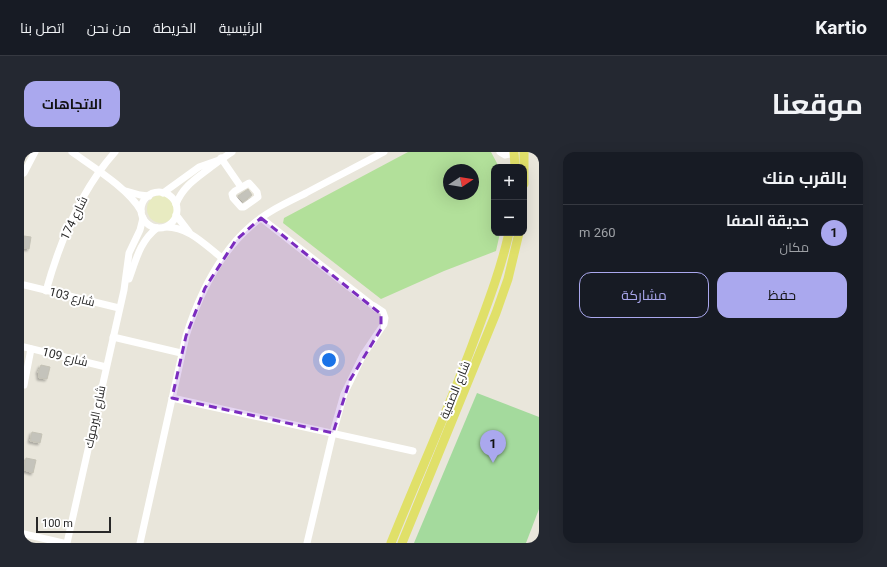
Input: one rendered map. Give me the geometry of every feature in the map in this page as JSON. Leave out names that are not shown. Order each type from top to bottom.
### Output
[{"type":"main road","points":[[516,164],[518,152]]},
{"type":"main road","points":[[518,152],[520,164]]},
{"type":"main road","name":"شارع الصفية","points":[[391,543],[455,390],[492,295],[508,236]]},
{"type":"main road","name":"شارع الصفية","points":[[402,543],[496,313],[509,273],[518,236]]},
{"type":"street","points":[[24,173],[35,152]]},
{"type":"street","points":[[72,152],[133,199],[147,224],[157,228],[178,228],[190,234],[222,258]]},
{"type":"street","name":"شارع 174","points":[[46,291],[62,241],[79,206],[99,172],[115,152]]},
{"type":"street","points":[[166,227],[172,223],[176,215],[176,204],[184,189],[220,159],[232,152]]},
{"type":"street","points":[[140,543],[181,353],[191,320],[205,288],[222,258],[236,240],[261,218],[282,205],[384,152]]},
{"type":"street","points":[[500,152],[505,155],[518,152]]},
{"type":"street","points":[[220,159],[241,187]]},
{"type":"street","points":[[163,193],[199,166],[220,159]]},
{"type":"street","points":[[122,190],[149,196]]},
{"type":"street","points":[[142,215],[143,202],[149,196],[158,192],[171,197],[176,204]]},
{"type":"street","name":"شارع اليرموك","points":[[124,290],[129,253],[140,230],[142,215]]},
{"type":"street","points":[[176,215],[190,234]]},
{"type":"street","points":[[261,218],[381,310],[385,321],[363,355],[344,394],[307,543]]},
{"type":"street","name":"شارع اليرموك","points":[[67,543],[124,290],[141,248],[147,238],[157,228]]},
{"type":"street","name":"شارع 103","points":[[24,285],[119,308]]},
{"type":"street","points":[[113,337],[181,353]]},
{"type":"street","points":[[24,384],[28,348]]},
{"type":"street","name":"شارع 109","points":[[28,348],[106,367]]},
{"type":"street","points":[[172,398],[413,451]]},
{"type":"street","points":[[24,534],[63,543]]},
{"type":"highlighted area","points":[[261,218],[381,314],[381,329],[350,380],[333,433],[172,398],[186,336],[205,288],[236,240]]},
{"type":"green space","points":[[408,152],[491,152],[497,164],[491,164],[491,236],[499,236],[496,251],[444,271],[381,299],[283,223],[284,218]]},
{"type":"green space","points":[[477,393],[539,417],[539,509],[526,543],[414,543]]},
{"type":"sand","points":[[161,195],[171,199],[175,209],[171,219],[161,223],[151,219],[147,209],[151,199]]},
{"type":"building","points":[[248,189],[252,195],[243,202],[238,196]]},
{"type":"building","points":[[24,236],[31,237],[29,249],[24,248]]},
{"type":"building","points":[[41,365],[50,367],[47,379],[39,378],[38,372]]},
{"type":"building","points":[[32,432],[42,434],[40,443],[30,441]]},
{"type":"building","points":[[26,458],[36,460],[33,473],[24,470]]},
{"type":"place","name":"حديقة الصفا","points":[[493,463]]}]
